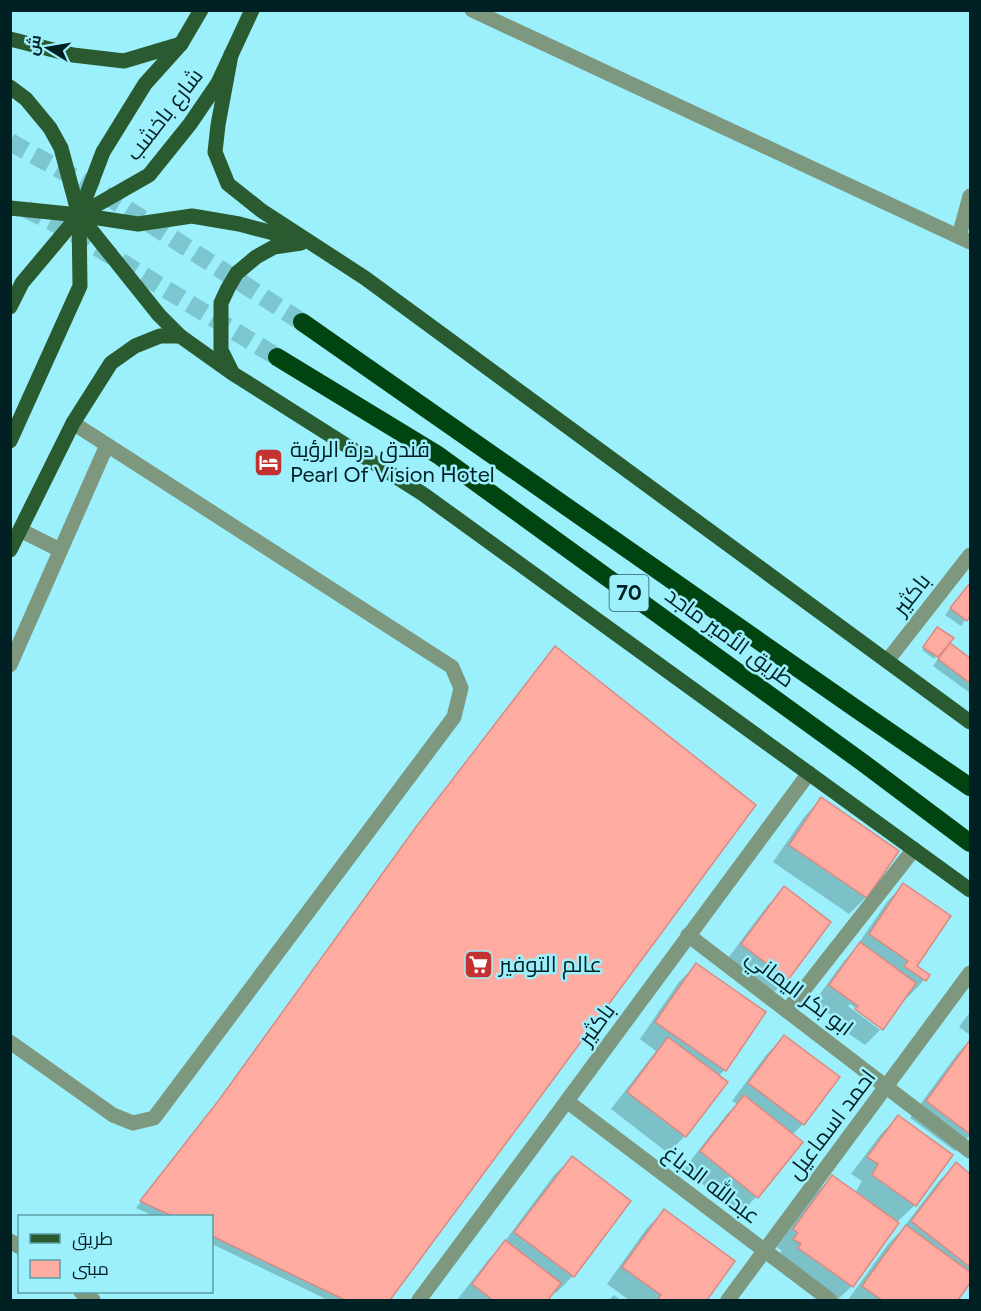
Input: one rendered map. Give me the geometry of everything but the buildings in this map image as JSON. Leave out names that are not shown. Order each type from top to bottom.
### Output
[{"type":"highway","name":"طريق الأمير ماجد","points":[[302,322],[970,787]]},
{"type":"highway","name":"طريق الأمير ماجد","points":[[277,357],[438,455],[970,843]]},
{"type":"main road","name":"شارع باخشب","points":[[10,307],[22,283],[79,215],[104,152],[146,84],[181,44],[201,10]]},
{"type":"main road","name":"شارع باخشب","points":[[79,215],[149,176],[190,124],[218,83],[252,10]]},
{"type":"main road","points":[[10,39],[73,55],[124,61],[181,44]]},
{"type":"main road","points":[[231,55],[215,152],[228,184],[262,211],[364,278],[970,722]]},
{"type":"main road","points":[[10,87],[26,99],[50,128],[61,148],[79,215],[159,315],[180,336],[232,373],[423,494],[970,890]]},
{"type":"main road","points":[[10,208],[138,224],[192,216],[239,224],[308,242]]},
{"type":"main road","name":"شارع باخشب","points":[[10,441],[80,286],[79,215]]},
{"type":"main road","points":[[232,373],[221,350],[221,303],[228,288],[237,273],[256,257],[274,247],[308,242]]},
{"type":"main road","points":[[10,550],[73,423],[111,363],[135,346],[160,336],[180,336]]},
{"type":"street","points":[[472,10],[965,239],[970,196]]},
{"type":"street","points":[[10,1042],[113,1115],[133,1123],[154,1118],[454,717],[461,688],[452,667],[73,423]]},
{"type":"street","points":[[10,664],[107,445]]},
{"type":"street","points":[[20,530],[60,550]]},
{"type":"street","name":"باكثير","points":[[887,661],[970,555]]},
{"type":"street","name":"باكثير","points":[[419,1300],[568,1102],[688,935],[809,773]]},
{"type":"street","points":[[787,1011],[914,849]]},
{"type":"street","name":"ابو بكر اليماني","points":[[688,935],[970,1151]]},
{"type":"street","name":"احمد اسماعيل","points":[[728,1300],[970,973]]},
{"type":"street","name":"عبدالله الدباغ","points":[[568,1102],[830,1300]]},
{"type":"tunnel","points":[[10,142],[99,191],[302,322]]},
{"type":"tunnel","points":[[26,209],[72,232],[277,357]]},
{"type":"place","name":"فندق درة الرؤية Pearl Of Vision Hotel","points":[[269,462]]},
{"type":"place","name":"عالم التوفير","points":[[478,964]]}]
